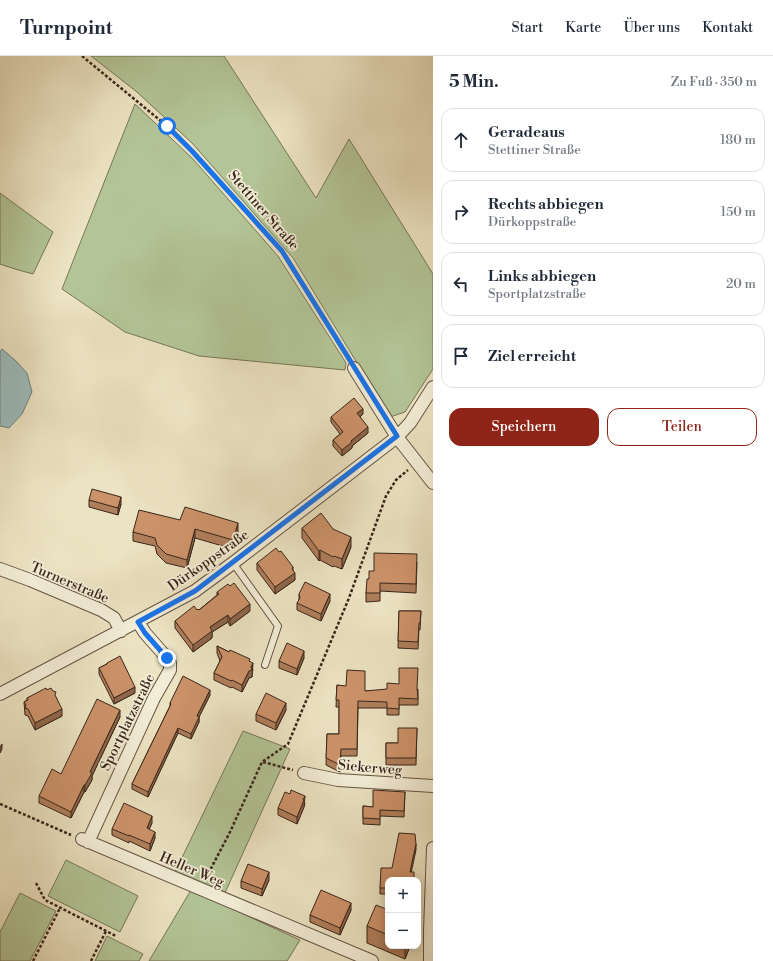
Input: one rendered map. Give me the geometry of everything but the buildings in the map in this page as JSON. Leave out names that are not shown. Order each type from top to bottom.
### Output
[{"type":"street","points":[[354,368],[397,436],[433,483]]},
{"type":"street","name":"Dürkoppstraße","points":[[0,694],[195,591],[397,436],[410,423],[433,387]]},
{"type":"street","name":"Turnerstraße","points":[[0,569],[101,610],[114,618],[121,631]]},
{"type":"street","name":"Sportplatzstraße","points":[[85,841],[154,698],[170,670],[170,663],[167,658],[145,633],[138,622]]},
{"type":"street","name":"Siekerweg","points":[[304,773],[338,780],[433,786]]},
{"type":"street","name":"Heller Weg","points":[[85,841],[372,961]]},
{"type":"street","points":[[430,961],[433,848]]},
{"type":"lane","points":[[233,562],[278,626],[265,664]]},
{"type":"path","name":"Stettiner Straße","points":[[82,56],[167,126],[192,151],[282,251],[354,368]]},
{"type":"path","points":[[200,888],[230,832],[262,762],[288,744],[349,598],[386,496],[396,480],[417,463]]},
{"type":"path","points":[[262,762],[304,773]]},
{"type":"path","points":[[0,804],[85,841]]},
{"type":"path","points":[[36,883],[45,900],[116,936]]},
{"type":"path","points":[[33,961],[60,908]]},
{"type":"path","points":[[91,961],[106,931]]},
{"type":"green space","points":[[91,56],[224,56],[316,198],[349,139],[433,274],[433,369],[405,412],[390,417],[293,258],[192,143],[137,92]]},
{"type":"green space","points":[[135,104],[193,159],[278,256],[346,363],[345,370],[199,356],[125,332],[62,289]]},
{"type":"green space","points":[[0,193],[53,232],[33,274],[0,264]]},
{"type":"green space","points":[[243,731],[290,749],[224,895],[175,872]]},
{"type":"green space","points":[[66,860],[138,896],[120,932],[48,896]]},
{"type":"green space","points":[[191,890],[300,940],[287,961],[149,961]]},
{"type":"green space","points":[[20,893],[56,911],[30,961],[0,961],[0,932]]},
{"type":"green space","points":[[107,936],[143,954],[139,961],[95,961]]},
{"type":"water","points":[[2,349],[27,373],[32,392],[22,414],[9,428],[0,426],[0,352]]},
{"type":"route","points":[[167,126],[192,151],[282,251],[397,436],[195,591],[138,622],[145,633],[167,658]]}]
